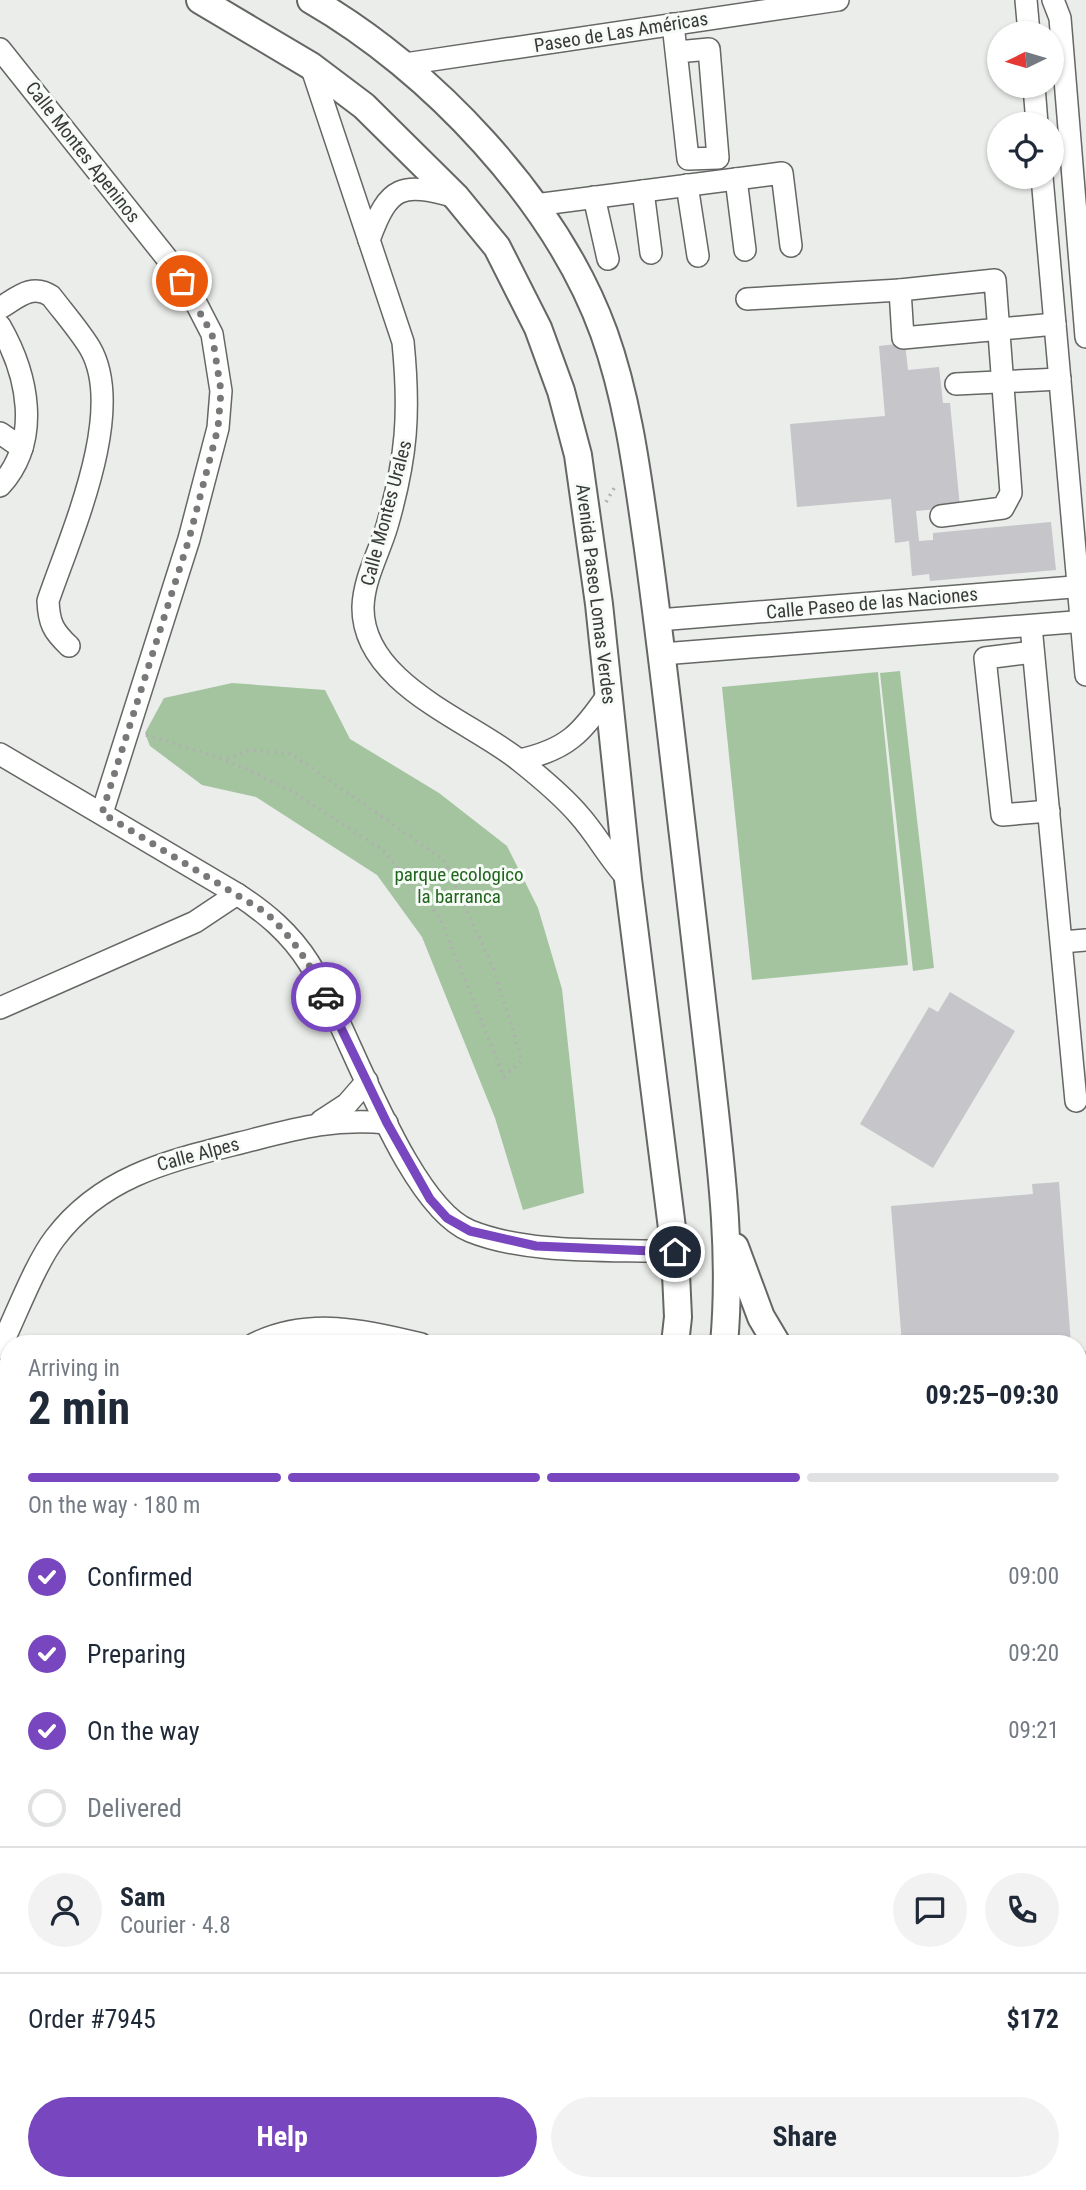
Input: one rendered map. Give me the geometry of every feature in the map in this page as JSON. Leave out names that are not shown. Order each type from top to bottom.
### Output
[{"type":"main road","name":"Avenida Paseo Lomas Verdes","points":[[200,0],[311,66],[364,106],[456,197],[497,247],[538,328],[561,391],[578,455],[589,523],[628,879],[675,1252],[678,1317],[676,1335]]},
{"type":"main road","points":[[311,0],[350,23],[405,64],[500,161],[536,205],[585,292],[604,333],[633,440],[658,620],[728,1222],[724,1335]]},
{"type":"main road","points":[[728,1222],[751,1293],[772,1335]]},
{"type":"street","name":"Paseo de Las Américas","points":[[405,64],[673,24],[754,6],[838,0]]},
{"type":"street","points":[[1026,0],[1028,21]]},
{"type":"street","points":[[1053,0],[1060,18],[1086,337]]},
{"type":"street","points":[[673,24],[688,159],[718,158],[709,49],[677,52]]},
{"type":"street","name":"Calle Montes Apeninos","points":[[0,49],[169,261],[212,334],[221,391],[218,428],[189,539],[131,730],[102,813]]},
{"type":"street","name":"Calle Montes Urales","points":[[311,66],[403,342],[408,422],[398,483],[386,528],[367,579],[363,608],[365,628],[374,648],[410,689],[519,760],[579,815],[607,856],[628,879]]},
{"type":"street","points":[[536,205],[782,173],[791,246]]},
{"type":"street","points":[[736,179],[745,250]]},
{"type":"street","points":[[687,185],[698,256]]},
{"type":"street","points":[[369,240],[386,200],[400,191],[423,188],[456,197]]},
{"type":"street","points":[[1043,189],[1082,586],[1086,675]]},
{"type":"street","points":[[643,191],[651,253]]},
{"type":"street","points":[[594,197],[608,259]]},
{"type":"street","points":[[747,299],[900,290],[995,280],[1011,493],[1003,508],[941,516]]},
{"type":"street","points":[[1052,283],[1082,281]]},
{"type":"street","points":[[0,308],[23,294],[36,289],[44,291],[90,349],[97,369],[102,404],[99,450],[48,601],[48,620],[54,632],[69,646]]},
{"type":"street","points":[[900,290],[903,338],[1055,324]]},
{"type":"street","points":[[0,326],[19,363],[27,409],[22,448],[14,467],[0,486]]},
{"type":"street","points":[[956,384],[1060,379]]},
{"type":"street","points":[[0,433],[22,448]]},
{"type":"street","name":"Calle Paseo de las Naciones","points":[[658,620],[1082,586]]},
{"type":"street","name":"Calle Paseo de las Naciones","points":[[662,654],[1084,621]]},
{"type":"street","points":[[1031,626],[1076,1101]]},
{"type":"street","points":[[1033,652],[985,658],[1002,814],[1049,811]]},
{"type":"street","points":[[519,760],[548,754],[571,741],[609,693]]},
{"type":"street","points":[[4,764],[102,813],[265,912],[288,933],[310,964],[387,1123],[430,1199],[447,1218],[470,1231],[536,1246],[675,1252]]},
{"type":"street","points":[[0,1008],[195,922],[237,894]]},
{"type":"street","points":[[1062,942],[1086,940]]},
{"type":"street","name":"Calle Alpes","points":[[320,1122],[348,1104],[367,1081]]},
{"type":"street","name":"Calle Alpes","points":[[6,1335],[53,1240],[77,1213],[111,1187],[157,1164],[320,1122],[387,1123]]},
{"type":"street","points":[[272,1335],[326,1328],[359,1328],[386,1335]]},
{"type":"path","points":[[589,523],[613,495],[620,476]]},
{"type":"path","points":[[131,730],[224,759],[290,790],[383,850],[440,918],[504,1077],[522,1060],[494,970],[443,860],[292,754],[251,750],[224,759]]},
{"type":"green space","points":[[900,671],[934,968],[913,971],[880,673]]},
{"type":"green space","points":[[878,672],[908,965],[752,980],[722,687]]},
{"type":"green space","name":"parque ecologico la barranca","points":[[232,683],[325,690],[350,739],[439,793],[507,846],[538,908],[562,989],[584,1193],[523,1210],[495,1118],[422,937],[377,875],[256,797],[202,785],[150,746],[145,733],[164,698]]},
{"type":"building","points":[[905,343],[908,370],[939,367],[943,403],[950,403],[960,507],[916,511],[919,541],[933,540],[933,533],[1051,522],[1056,570],[930,581],[929,574],[912,576],[909,541],[895,543],[891,499],[797,507],[790,424],[885,416],[879,346]]},
{"type":"building","points":[[950,992],[1015,1031],[933,1168],[860,1124],[929,1007],[938,1012]]},
{"type":"building","points":[[1059,1182],[1070,1335],[901,1335],[891,1206],[1033,1194],[1032,1184]]},
{"type":"way so far","points":[[182,281],[212,334],[221,391],[218,428],[189,539],[131,730],[102,813],[265,912],[288,933],[310,964],[326,997]]},
{"type":"route","points":[[326,997],[387,1123],[430,1199],[447,1218],[470,1231],[499,1240],[536,1246],[675,1252]]}]
